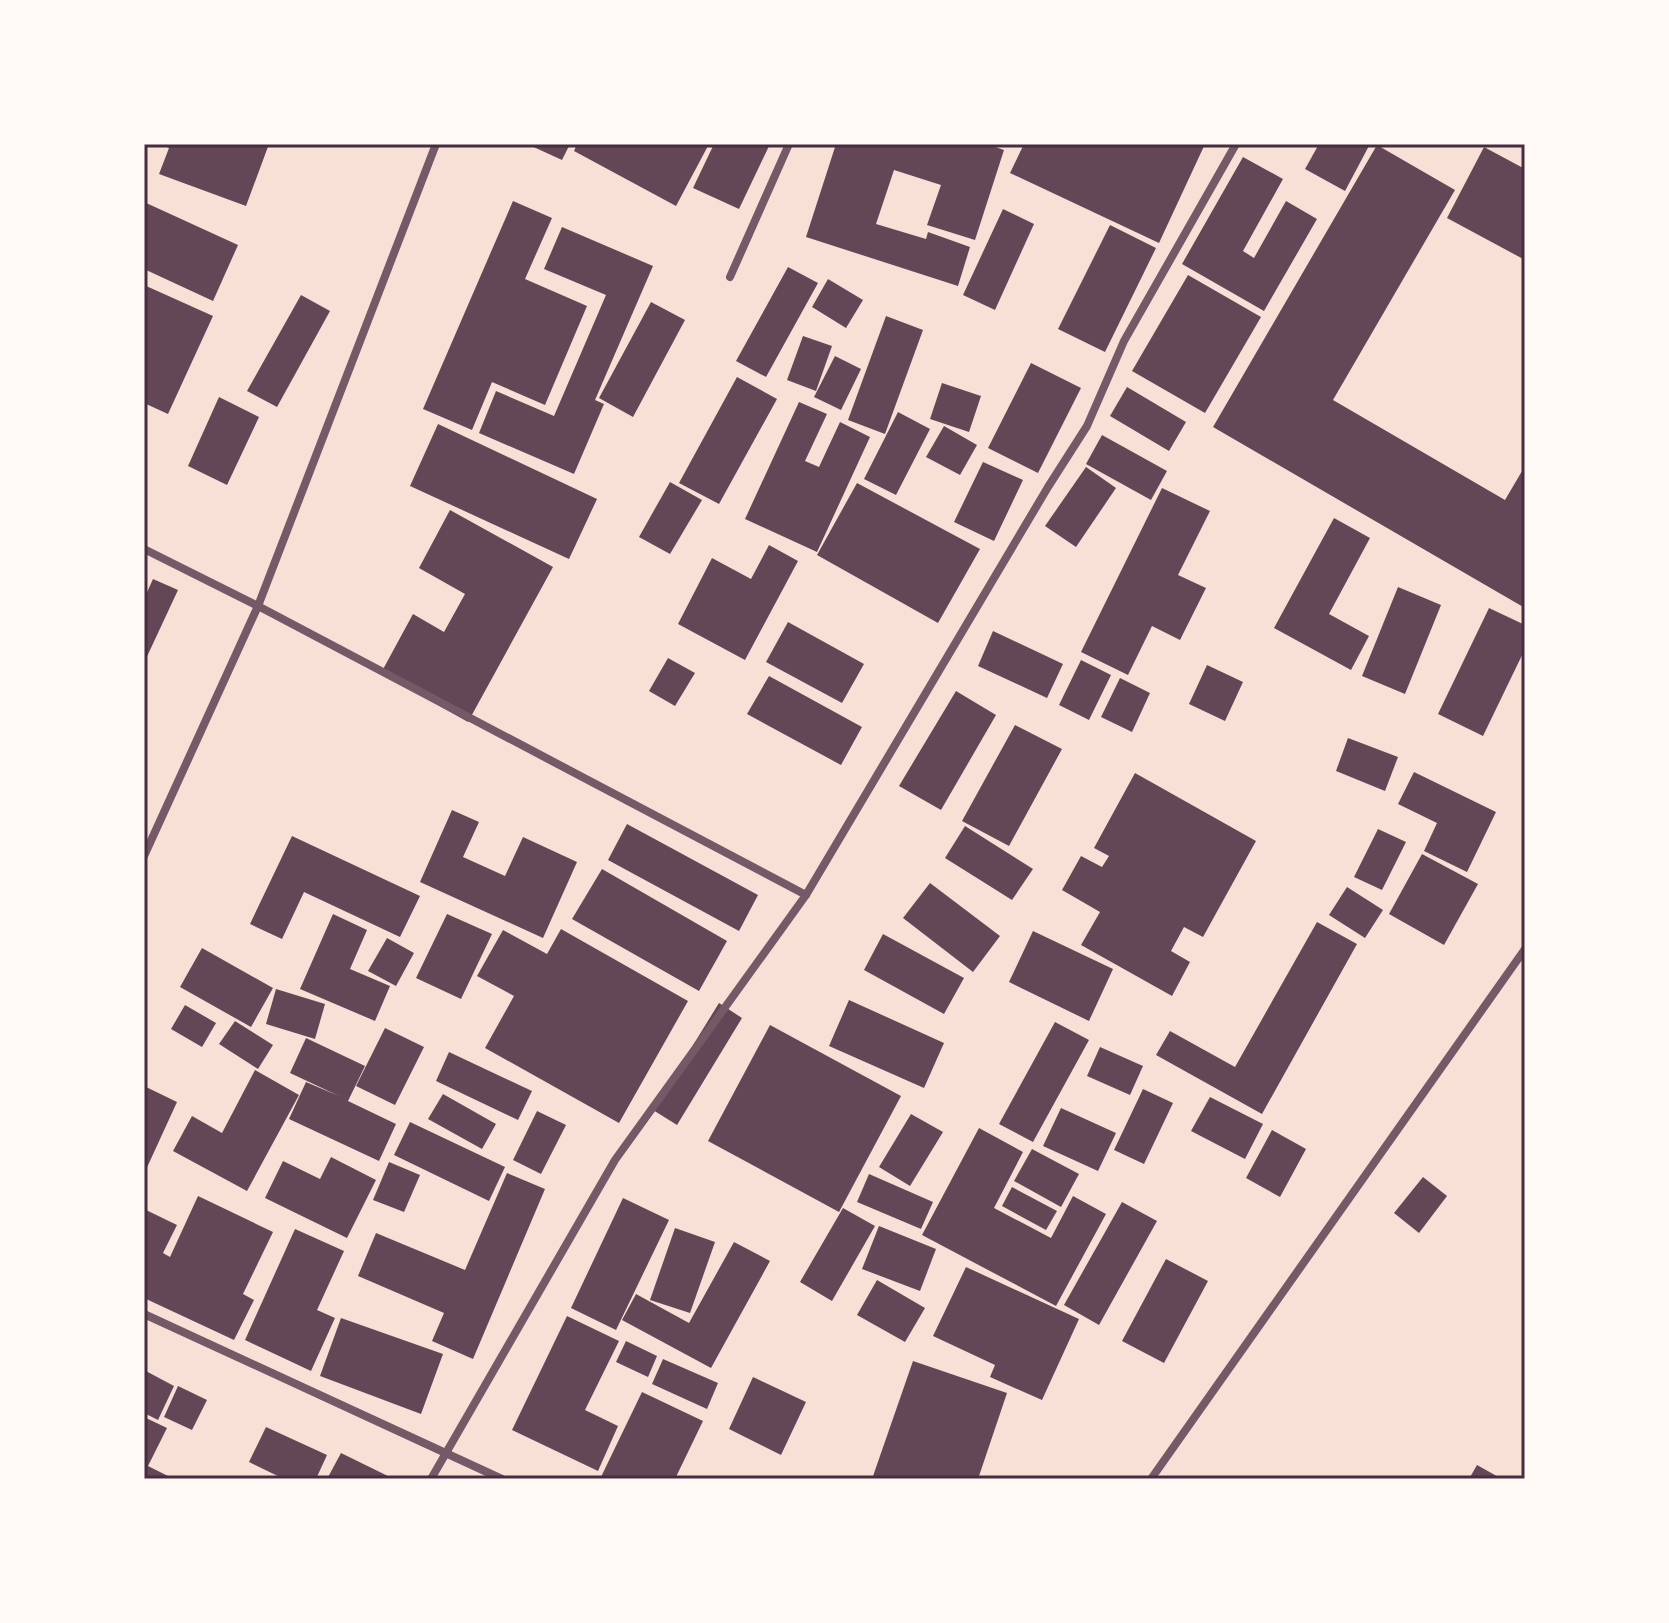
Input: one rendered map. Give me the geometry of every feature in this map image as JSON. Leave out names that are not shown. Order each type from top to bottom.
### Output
[{"type":"street","points":[[144,856],[258,606],[436,144]]},
{"type":"street","points":[[730,277],[789,144]]},
{"type":"street","points":[[431,1479],[615,1160],[806,895],[1087,426],[1124,341],[1236,144]]},
{"type":"street","points":[[144,549],[806,895]]},
{"type":"street","points":[[1151,1479],[1525,949]]},
{"type":"street","points":[[144,1314],[502,1479]]},
{"type":"building","points":[[160,144],[269,144],[246,206],[159,174],[169,148]]},
{"type":"building","points":[[527,144],[570,144],[562,160]]},
{"type":"building","points":[[577,144],[709,144],[676,206],[574,151]]},
{"type":"building","points":[[714,144],[770,144],[739,209],[693,188]]},
{"type":"building","points":[[836,144],[987,144],[1004,150],[975,240],[927,225],[941,185],[894,170],[876,224],[926,239],[928,232],[970,247],[958,286],[806,237]]},
{"type":"building","points":[[1024,144],[1205,144],[1159,243],[1010,173]]},
{"type":"building","points":[[1319,144],[1370,144],[1345,191],[1305,169]]},
{"type":"building","points":[[1377,145],[1455,190],[1333,400],[1505,500],[1525,466],[1525,608],[1213,427]]},
{"type":"building","points":[[1484,147],[1525,169],[1525,260],[1447,218]]},
{"type":"building","points":[[1243,157],[1283,179],[1243,251],[1254,258],[1286,201],[1317,219],[1264,311],[1182,264]]},
{"type":"building","points":[[513,201],[552,218],[525,279],[587,306],[545,405],[492,382],[472,430],[423,409]]},
{"type":"building","points":[[144,202],[238,245],[213,301],[144,269]]},
{"type":"building","points":[[1003,209],[1034,224],[995,310],[963,295]]},
{"type":"building","points":[[1110,225],[1156,248],[1105,352],[1058,329]]},
{"type":"building","points":[[562,227],[653,266],[595,400],[604,404],[574,474],[479,433],[496,391],[554,416],[606,295],[544,269]]},
{"type":"building","points":[[788,267],[818,283],[766,377],[736,361]]},
{"type":"building","points":[[1188,275],[1261,317],[1205,413],[1132,371]]},
{"type":"building","points":[[828,279],[863,300],[846,328],[812,307]]},
{"type":"building","points":[[144,285],[213,316],[168,414],[144,403]]},
{"type":"building","points":[[301,295],[330,311],[277,407],[247,391]]},
{"type":"building","points":[[651,302],[685,320],[633,417],[599,398]]},
{"type":"building","points":[[886,316],[923,330],[885,434],[848,420]]},
{"type":"building","points":[[803,336],[832,346],[816,391],[787,380]]},
{"type":"building","points":[[835,356],[861,369],[841,410],[814,397]]},
{"type":"building","points":[[1031,363],[1081,388],[1038,473],[988,448]]},
{"type":"building","points":[[737,377],[777,399],[719,504],[679,483]]},
{"type":"building","points":[[942,383],[981,396],[969,432],[930,419]]},
{"type":"building","points":[[1127,387],[1186,422],[1169,451],[1110,416]]},
{"type":"building","points":[[219,397],[259,417],[227,485],[188,466]]},
{"type":"building","points":[[799,402],[827,414],[805,461],[819,467],[840,422],[870,437],[817,552],[745,519]]},
{"type":"building","points":[[898,412],[930,429],[896,495],[864,479]]},
{"type":"building","points":[[438,424],[597,499],[569,559],[410,486]]},
{"type":"building","points":[[944,426],[977,445],[960,475],[926,457]]},
{"type":"building","points":[[1102,435],[1167,471],[1151,500],[1086,464]]},
{"type":"building","points":[[983,462],[1023,480],[994,541],[954,522]]},
{"type":"building","points":[[1086,467],[1116,488],[1076,547],[1045,526]]},
{"type":"building","points":[[670,482],[702,500],[670,554],[639,537]]},
{"type":"building","points":[[857,483],[980,549],[938,623],[817,555]]},
{"type":"building","points":[[1162,488],[1210,511],[1178,575],[1206,588],[1180,640],[1152,626],[1128,675],[1081,652]]},
{"type":"building","points":[[450,510],[553,567],[468,722],[381,673],[413,614],[444,632],[465,594],[419,568]]},
{"type":"building","points":[[1334,518],[1370,538],[1329,614],[1369,636],[1351,670],[1274,628]]},
{"type":"building","points":[[769,545],[798,561],[745,660],[678,624],[712,558],[751,579]]},
{"type":"building","points":[[153,579],[178,590],[144,663],[144,599]]},
{"type":"building","points":[[1398,587],[1441,605],[1405,694],[1362,676]]},
{"type":"building","points":[[1489,608],[1525,625],[1525,649],[1483,736],[1438,714]]},
{"type":"building","points":[[788,622],[864,664],[842,703],[766,662]]},
{"type":"building","points":[[993,631],[1063,664],[1047,698],[978,666]]},
{"type":"building","points":[[668,658],[695,673],[675,706],[649,691]]},
{"type":"building","points":[[1081,660],[1111,675],[1089,720],[1059,705]]},
{"type":"building","points":[[1207,665],[1243,682],[1225,721],[1189,704]]},
{"type":"building","points":[[769,676],[862,727],[841,765],[747,714]]},
{"type":"building","points":[[1120,678],[1150,693],[1132,732],[1101,717]]},
{"type":"building","points":[[956,691],[996,715],[941,810],[899,786]]},
{"type":"building","points":[[1015,725],[1062,749],[1009,846],[962,821]]},
{"type":"building","points":[[1348,738],[1398,757],[1385,791],[1336,771]]},
{"type":"building","points":[[1414,772],[1496,812],[1467,872],[1424,851],[1437,823],[1398,804]]},
{"type":"building","points":[[1135,773],[1256,841],[1203,937],[1184,927],[1171,951],[1190,962],[1172,996],[1081,945],[1100,912],[1062,890],[1081,856],[1102,867],[1109,856],[1094,848]]},
{"type":"building","points":[[452,810],[479,822],[463,857],[505,876],[523,837],[577,862],[543,938],[420,882]]},
{"type":"building","points":[[627,824],[758,895],[739,931],[608,860]]},
{"type":"building","points":[[965,826],[1033,869],[1012,900],[945,858]]},
{"type":"building","points":[[1378,829],[1406,842],[1382,890],[1354,877]]},
{"type":"building","points":[[292,836],[420,896],[400,937],[304,892],[282,939],[250,924]]},
{"type":"building","points":[[1422,854],[1478,884],[1444,945],[1389,914]]},
{"type":"building","points":[[602,869],[727,941],[699,991],[572,919]]},
{"type":"building","points":[[930,883],[1000,936],[973,972],[903,918]]},
{"type":"building","points":[[1347,887],[1383,910],[1365,938],[1329,915]]},
{"type":"building","points":[[333,914],[367,930],[350,969],[390,986],[375,1021],[300,989]]},
{"type":"building","points":[[447,914],[492,934],[461,999],[416,978]]},
{"type":"building","points":[[1317,922],[1357,944],[1262,1114],[1156,1055],[1170,1031],[1235,1067]]},
{"type":"building","points":[[561,929],[688,1001],[619,1123],[485,1048],[514,996],[477,976],[503,930],[547,954]]},
{"type":"building","points":[[1033,931],[1113,969],[1089,1021],[1009,982]]},
{"type":"building","points":[[883,934],[964,978],[944,1014],[864,970]]},
{"type":"building","points":[[387,938],[414,953],[396,986],[368,971]]},
{"type":"building","points":[[202,948],[273,988],[251,1027],[180,987]]},
{"type":"building","points":[[276,989],[325,1004],[315,1039],[266,1024]]},
{"type":"building","points":[[849,1000],[944,1043],[924,1088],[829,1046]]},
{"type":"building","points":[[719,1003],[742,1018],[677,1125],[653,1110]]},
{"type":"building","points":[[185,1005],[216,1023],[202,1047],[171,1029]]},
{"type":"building","points":[[235,1021],[273,1045],[258,1069],[219,1044]]},
{"type":"building","points":[[1055,1022],[1089,1040],[1033,1142],[999,1124]]},
{"type":"building","points":[[770,1025],[901,1096],[839,1212],[708,1141]]},
{"type":"building","points":[[385,1028],[424,1047],[395,1105],[356,1086]]},
{"type":"building","points":[[306,1038],[365,1066],[348,1101],[396,1124],[379,1161],[289,1119],[306,1082],[339,1096],[290,1073]]},
{"type":"building","points":[[1100,1047],[1143,1066],[1130,1095],[1087,1076]]},
{"type":"building","points":[[449,1052],[532,1091],[518,1120],[436,1081]]},
{"type":"building","points":[[255,1070],[299,1095],[247,1191],[173,1151],[192,1116],[222,1133]]},
{"type":"building","points":[[144,1086],[177,1102],[144,1174]]},
{"type":"building","points":[[1143,1089],[1173,1103],[1144,1164],[1114,1150]]},
{"type":"building","points":[[443,1094],[496,1124],[482,1149],[428,1119]]},
{"type":"building","points":[[1210,1097],[1263,1124],[1245,1159],[1191,1131]]},
{"type":"building","points":[[1061,1108],[1116,1133],[1098,1171],[1043,1146]]},
{"type":"building","points":[[537,1111],[566,1125],[541,1174],[513,1160]]},
{"type":"building","points":[[911,1114],[943,1132],[910,1186],[879,1167]]},
{"type":"building","points":[[410,1122],[505,1167],[489,1201],[394,1155]]},
{"type":"building","points":[[979,1128],[1023,1152],[994,1208],[1051,1238],[1073,1196],[1106,1214],[1056,1306],[922,1235]]},
{"type":"building","points":[[1272,1130],[1306,1149],[1280,1197],[1246,1178]]},
{"type":"building","points":[[1032,1149],[1079,1174],[1061,1207],[1014,1181]]},
{"type":"building","points":[[331,1157],[376,1180],[347,1238],[265,1198],[283,1161],[320,1179]]},
{"type":"building","points":[[389,1162],[420,1175],[404,1212],[373,1200]]},
{"type":"building","points":[[507,1173],[545,1189],[473,1359],[432,1341],[444,1313],[358,1276],[376,1233],[465,1270]]},
{"type":"building","points":[[869,1174],[933,1202],[921,1229],[857,1202]]},
{"type":"building","points":[[1423,1177],[1447,1196],[1419,1233],[1394,1213]]},
{"type":"building","points":[[1012,1187],[1057,1211],[1046,1230],[1002,1206]]},
{"type":"building","points":[[198,1196],[273,1232],[243,1294],[254,1300],[234,1340],[144,1298],[144,1209],[177,1225],[163,1253],[170,1257]]},
{"type":"building","points":[[623,1198],[669,1220],[616,1330],[571,1308]]},
{"type":"building","points":[[1122,1202],[1157,1221],[1099,1325],[1064,1305]]},
{"type":"building","points":[[843,1208],[875,1226],[832,1301],[800,1282]]},
{"type":"building","points":[[879,1226],[936,1249],[920,1291],[862,1269]]},
{"type":"building","points":[[675,1228],[715,1242],[690,1313],[650,1300]]},
{"type":"building","points":[[295,1229],[344,1251],[317,1310],[335,1318],[311,1371],[245,1340]]},
{"type":"building","points":[[734,1242],[770,1261],[711,1368],[622,1320],[636,1294],[689,1323]]},
{"type":"building","points":[[1166,1259],[1208,1281],[1164,1363],[1122,1341]]},
{"type":"building","points":[[966,1267],[1079,1319],[1042,1400],[990,1377],[995,1365],[933,1336]]},
{"type":"building","points":[[877,1280],[925,1308],[905,1342],[857,1315]]},
{"type":"building","points":[[567,1316],[619,1341],[585,1410],[618,1426],[598,1471],[512,1430]]},
{"type":"building","points":[[341,1318],[443,1354],[421,1414],[320,1376]]},
{"type":"building","points":[[626,1341],[657,1356],[648,1377],[616,1362]]},
{"type":"building","points":[[663,1359],[718,1383],[707,1409],[652,1384]]},
{"type":"building","points":[[913,1361],[1007,1393],[978,1479],[872,1479]]},
{"type":"building","points":[[144,1370],[174,1386],[158,1420],[144,1413]]},
{"type":"building","points":[[753,1377],[806,1402],[781,1455],[729,1429]]},
{"type":"building","points":[[178,1386],[207,1400],[192,1430],[164,1417]]},
{"type":"building","points":[[642,1392],[703,1421],[675,1479],[600,1479]]},
{"type":"building","points":[[144,1417],[167,1428],[148,1466],[174,1479],[144,1479]]},
{"type":"building","points":[[266,1427],[327,1455],[316,1479],[284,1479],[249,1462]]},
{"type":"building","points":[[341,1453],[394,1479],[327,1479]]},
{"type":"building","points":[[1477,1465],[1502,1479],[1469,1479]]}]
